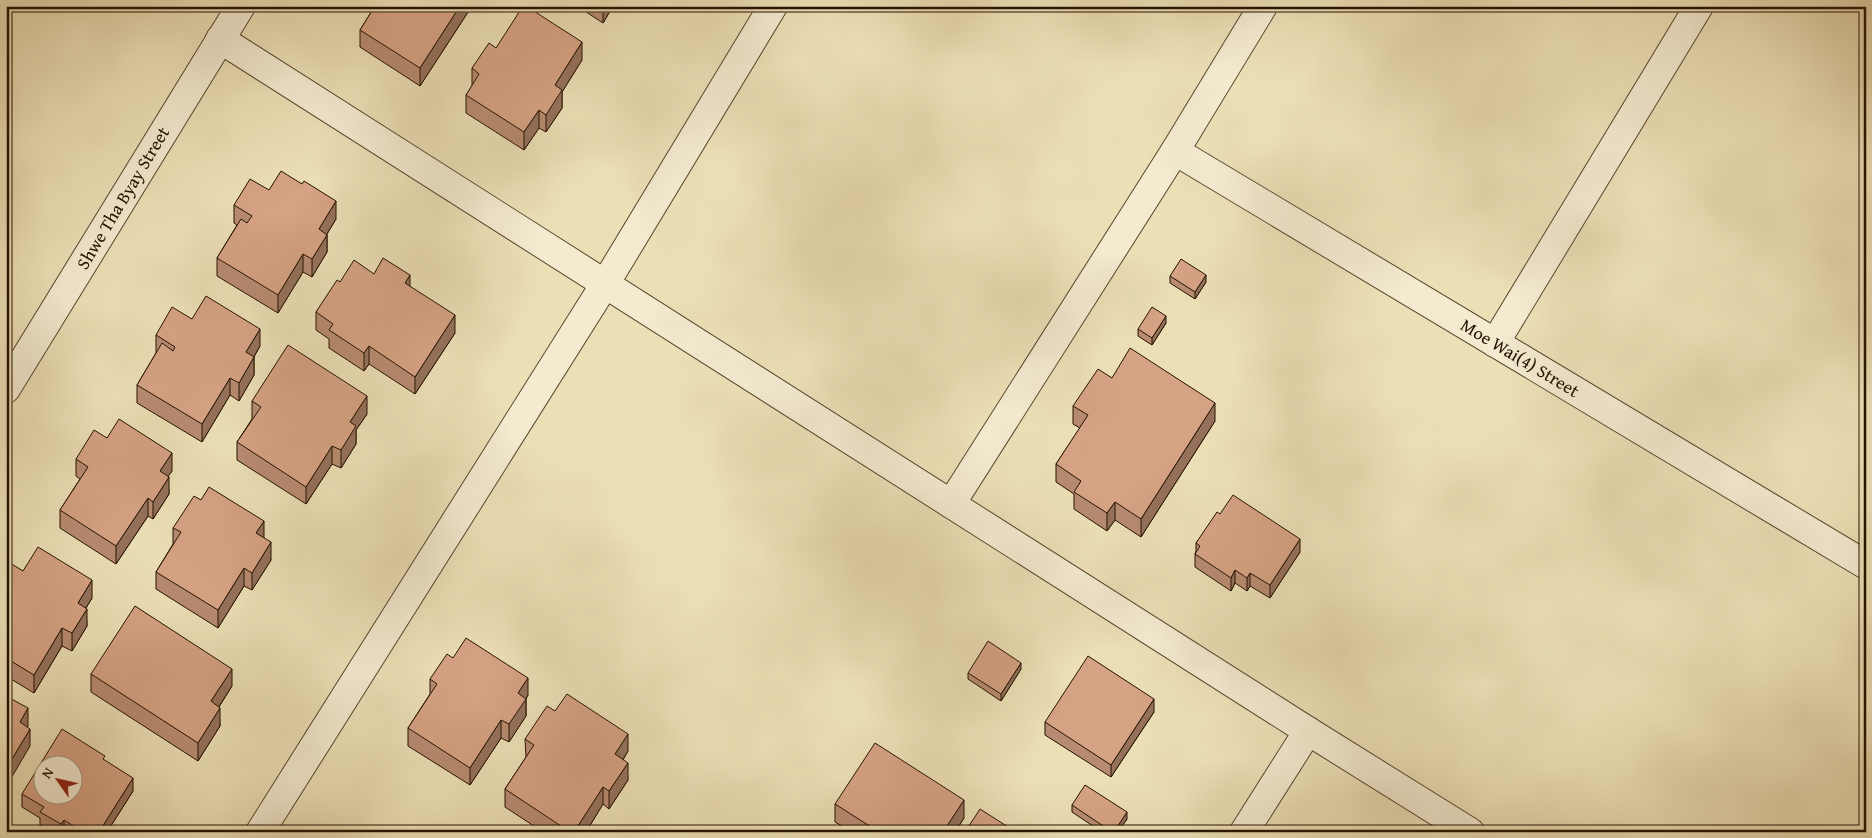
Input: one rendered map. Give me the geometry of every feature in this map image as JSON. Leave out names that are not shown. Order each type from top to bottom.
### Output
[{"type":"street","name":"Shwe Tha Byay Street","points":[[6,389],[241,6]]},
{"type":"street","points":[[260,832],[606,284],[773,6]]},
{"type":"street","points":[[951,504],[1175,151],[1263,6]]},
{"type":"street","points":[[1495,343],[1699,6]]},
{"type":"street","points":[[220,39],[1470,832]]},
{"type":"street","name":"Moe Wai(4) Street","points":[[1175,151],[1866,565]]},
{"type":"street","points":[[1244,832],[1308,731]]},
{"type":"building","points":[[375,6],[460,6],[420,68],[360,30]]},
{"type":"building","points":[[523,6],[526,6],[582,42],[555,85],[562,90],[546,115],[539,110],[524,132],[466,95],[479,74],[472,68],[489,43],[496,48]]},
{"type":"building","points":[[281,171],[302,184],[304,181],[336,201],[319,229],[327,235],[312,259],[303,254],[278,295],[217,258],[241,219],[247,223],[252,216],[234,205],[250,179],[269,190]]},
{"type":"building","points":[[383,258],[410,275],[405,283],[455,315],[415,377],[369,346],[364,353],[329,330],[333,324],[316,312],[337,280],[340,282],[354,260],[374,274]]},
{"type":"building","points":[[1181,259],[1206,275],[1195,292],[1170,276]]},
{"type":"building","points":[[206,296],[260,329],[246,352],[254,357],[239,383],[230,378],[202,424],[137,385],[162,343],[173,351],[175,347],[156,335],[172,307],[192,319]]},
{"type":"building","points":[[1152,307],[1166,316],[1152,338],[1138,329]]},
{"type":"building","points":[[288,345],[367,396],[350,422],[356,426],[341,450],[332,446],[306,487],[237,442],[261,407],[252,401]]},
{"type":"building","points":[[1130,348],[1215,403],[1141,519],[1115,502],[1107,513],[1074,492],[1081,481],[1056,464],[1088,415],[1073,406],[1098,369],[1112,378]]},
{"type":"building","points":[[119,419],[172,453],[160,471],[169,477],[153,502],[148,498],[116,546],[60,510],[88,467],[76,459],[94,430],[107,438]]},
{"type":"building","points":[[209,487],[264,521],[256,533],[271,542],[252,573],[244,568],[218,610],[156,572],[181,532],[173,528],[194,496],[201,500]]},
{"type":"building","points":[[1233,495],[1300,539],[1270,585],[1250,573],[1247,578],[1235,570],[1231,578],[1195,554],[1200,546],[1196,543],[1217,512],[1220,514]]},
{"type":"building","points":[[38,547],[92,580],[78,603],[87,609],[72,633],[62,628],[34,675],[6,658],[6,563],[7,561],[23,571]]},
{"type":"building","points":[[135,606],[232,669],[211,701],[220,708],[198,743],[91,674]]},
{"type":"building","points":[[466,638],[528,678],[518,693],[526,699],[509,724],[501,720],[470,768],[408,728],[437,684],[430,679],[447,654],[453,658]]},
{"type":"building","points":[[988,641],[1021,663],[1001,694],[968,673]]},
{"type":"building","points":[[1088,656],[1154,699],[1111,765],[1045,722]]},
{"type":"building","points":[[567,694],[628,734],[615,754],[628,763],[609,791],[603,787],[574,832],[570,832],[505,789],[534,745],[525,739],[547,706],[555,711]]},
{"type":"building","points":[[6,696],[28,708],[20,722],[30,729],[6,769]]},
{"type":"building","points":[[62,729],[105,756],[103,759],[133,778],[99,832],[83,832],[64,820],[61,824],[40,812],[44,807],[42,806],[82,806],[82,756],[45,756]]},
{"type":"building","points":[[875,743],[964,800],[943,832],[879,832],[835,804]]},
{"type":"building","points":[[32,778],[32,800],[22,794]]},
{"type":"building","points":[[1085,785],[1127,812],[1114,832],[1072,805]]},
{"type":"building","points":[[980,809],[1016,832],[965,832]]}]
